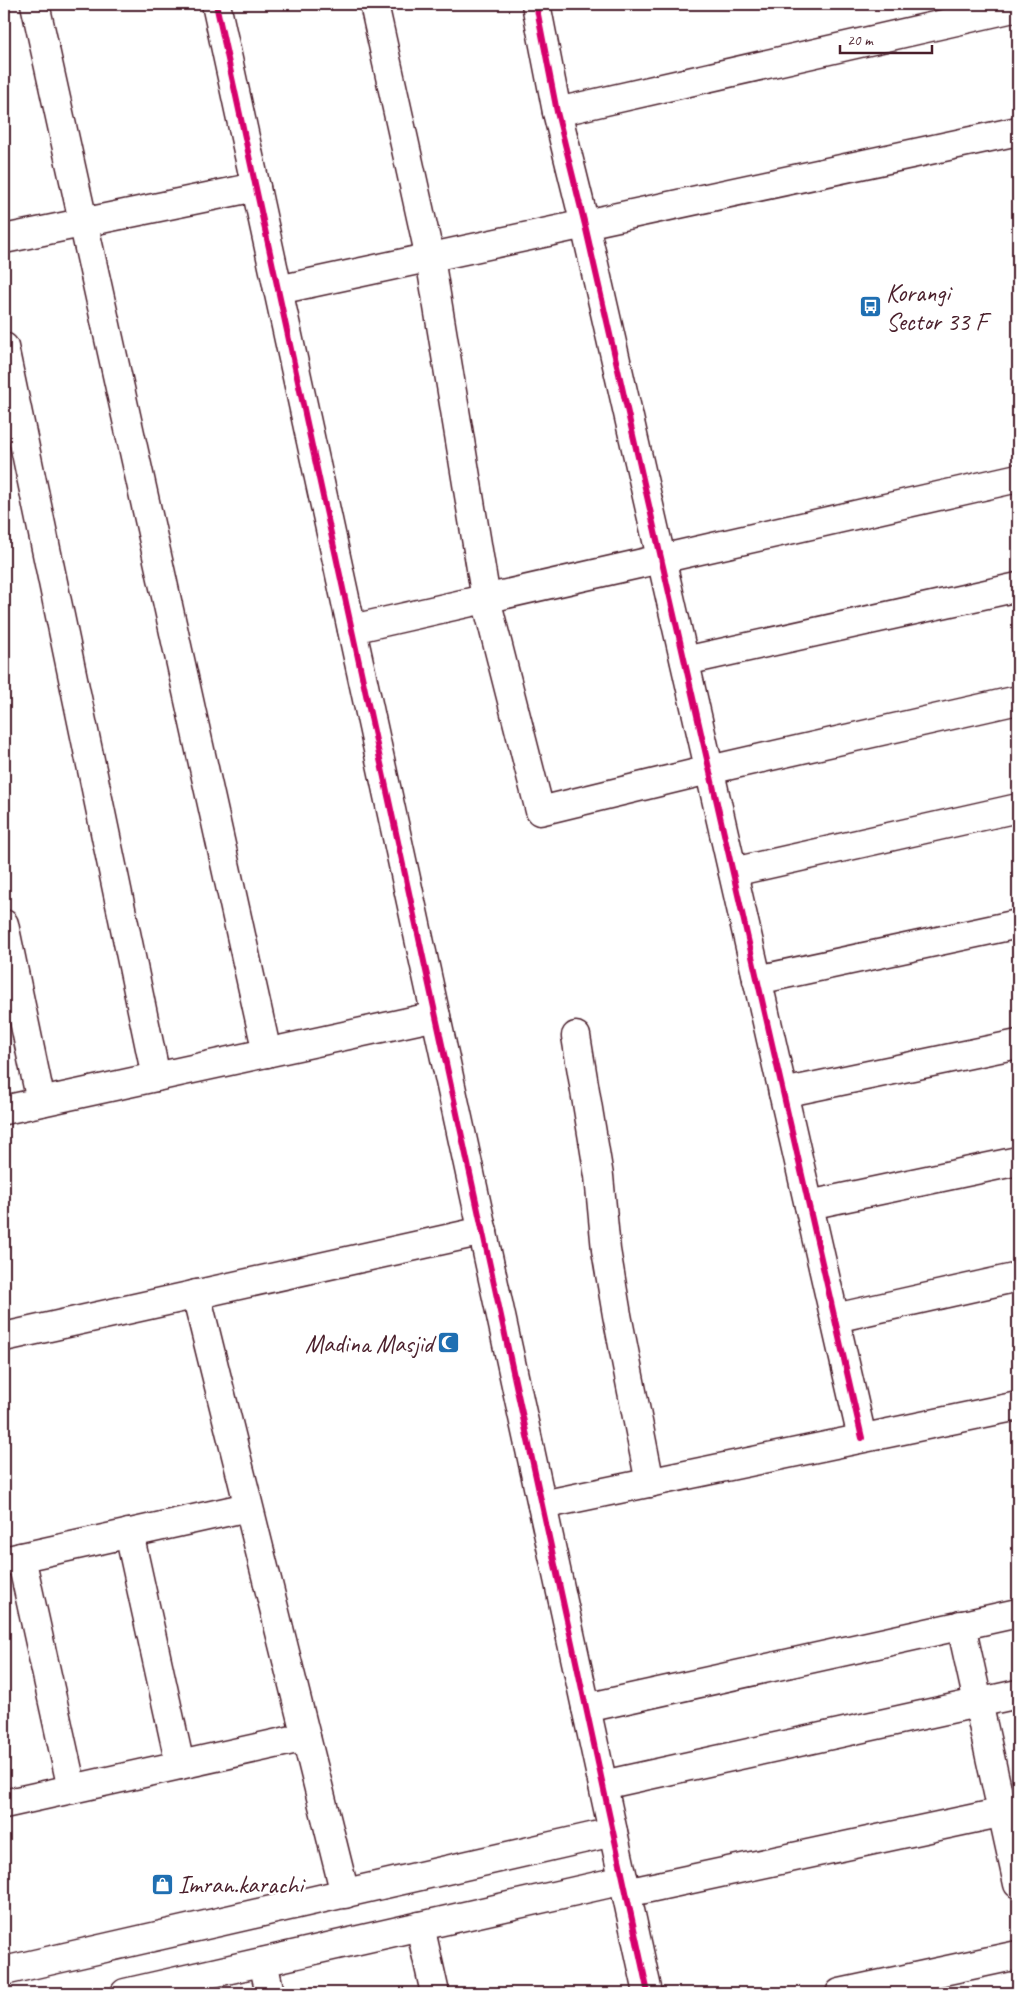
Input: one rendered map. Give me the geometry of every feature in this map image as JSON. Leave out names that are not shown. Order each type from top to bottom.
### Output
[{"type":"street","points":[[35,4],[267,1053]]},
{"type":"street","points":[[216,4],[648,1993]]},
{"type":"street","points":[[374,4],[430,258],[486,599],[540,811],[709,770],[1018,700]]},
{"type":"street","points":[[536,4],[557,112],[585,225],[862,1438]]},
{"type":"street","points":[[557,112],[1018,7]]},
{"type":"street","points":[[278,290],[1018,131]]},
{"type":"street","points":[[4,239],[256,187]]},
{"type":"street","points":[[4,347],[156,1077]]},
{"type":"street","points":[[352,629],[1018,478]]},
{"type":"street","points":[[685,661],[1018,587]]},
{"type":"street","points":[[733,872],[1018,808]]},
{"type":"street","points":[[4,924],[41,1102]]},
{"type":"street","points":[[757,980],[1018,924]]},
{"type":"street","points":[[4,1110],[436,1016]]},
{"type":"street","points":[[576,1036],[599,1176],[606,1250],[616,1315],[650,1483]]},
{"type":"street","points":[[783,1093],[1018,1044]]},
{"type":"street","points":[[809,1205],[1018,1161]]},
{"type":"street","points":[[4,1337],[483,1231]]},
{"type":"street","points":[[835,1318],[1018,1277]]},
{"type":"street","points":[[196,1294],[345,1894]]},
{"type":"street","points":[[542,1505],[1018,1406]]},
{"type":"street","points":[[72,1789],[12,1559],[248,1507]]},
{"type":"street","points":[[129,1534],[180,1765]]},
{"type":"street","points":[[586,1708],[1018,1613]]},
{"type":"street","points":[[962,1625],[978,1702],[1010,1811],[1018,1884]]},
{"type":"street","points":[[602,1785],[1018,1694]]},
{"type":"street","points":[[4,1804],[306,1737]]},
{"type":"street","points":[[124,1993],[420,1926],[1010,1811]]},
{"type":"street","points":[[4,1971],[613,1832]]},
{"type":"street","points":[[420,1926],[436,1993]]},
{"type":"street","points":[[840,1993],[911,1986],[1018,1954]]},
{"type":"street","points":[[263,1962],[270,1993]]},
{"type":"cycle path","points":[[216,4],[648,1993]]},
{"type":"cycle path","points":[[536,4],[557,112],[585,225],[862,1438]]},
{"type":"place","name":"Korangi Sector 33 F","points":[[870,306]]},
{"type":"place","name":"Madina Masjid","points":[[449,1343]]},
{"type":"place","name":"Imran.karachi","points":[[162,1884]]}]
